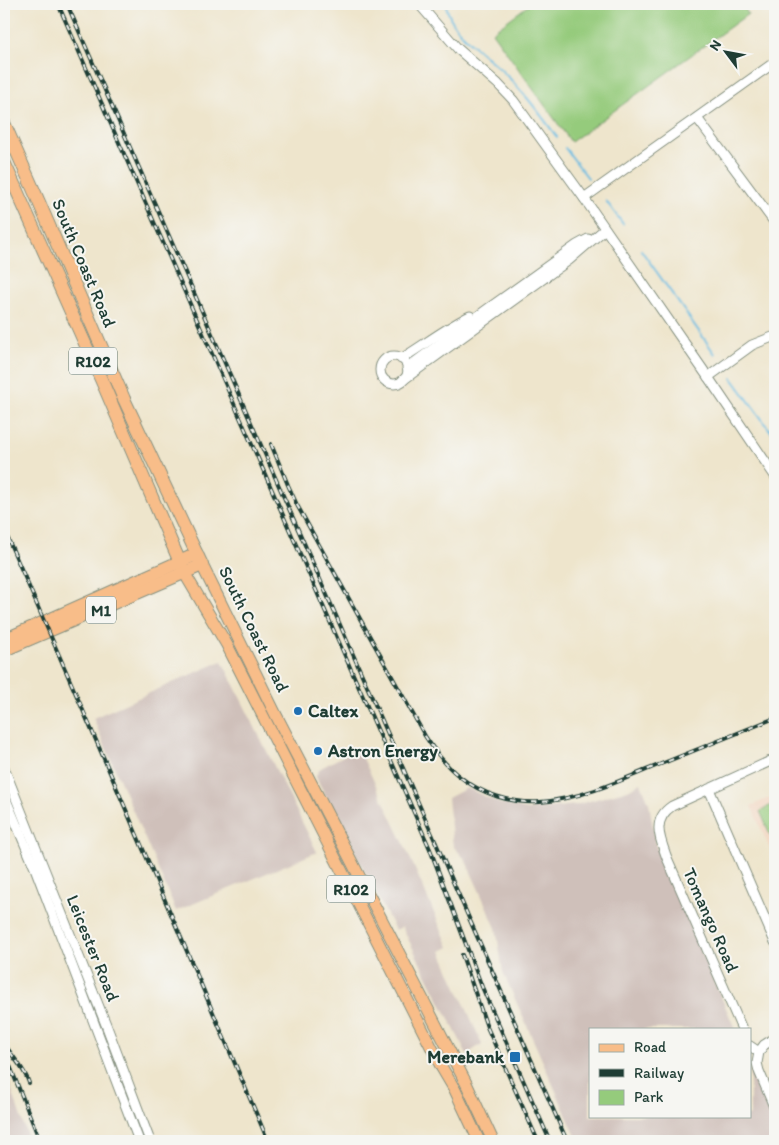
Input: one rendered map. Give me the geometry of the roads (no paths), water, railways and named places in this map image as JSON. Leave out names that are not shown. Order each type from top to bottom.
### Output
[{"type":"highway","name":"South Coast Road","points":[[4,123],[124,399],[200,560]]},
{"type":"highway","name":"South Coast Road","points":[[4,162],[104,386],[182,568]]},
{"type":"highway","points":[[21,198],[35,193]]},
{"type":"highway","name":"M1","points":[[4,650],[200,560]]},
{"type":"highway","name":"M1","points":[[4,640],[182,568]]},
{"type":"main road","name":"South Coast Road","points":[[200,560],[352,863],[474,1098],[493,1141]]},
{"type":"main road","name":"South Coast Road","points":[[182,568],[228,645],[442,1068],[455,1090],[479,1141]]},
{"type":"main road","points":[[216,625],[228,618]]},
{"type":"main road","points":[[272,733],[284,729]]},
{"type":"main road","points":[[306,799],[317,794]]},
{"type":"main road","points":[[328,843],[339,837]]},
{"type":"main road","points":[[341,869],[352,863]]},
{"type":"main road","points":[[376,938],[388,932]]},
{"type":"main road","points":[[442,1068],[455,1062]]},
{"type":"street","points":[[419,4],[458,49],[498,84],[513,100],[584,198],[775,476]]},
{"type":"street","points":[[584,198],[775,62]]},
{"type":"street","points":[[697,118],[775,223]]},
{"type":"street","points":[[407,368],[577,245],[605,229]]},
{"type":"street","points":[[403,380],[406,377],[406,364],[395,356],[386,359],[380,370],[383,379],[390,384],[403,380],[569,260],[605,229]]},
{"type":"street","points":[[400,359],[458,322],[488,308]]},
{"type":"street","points":[[708,377],[752,345],[775,336]]},
{"type":"street","points":[[775,759],[709,790],[775,942]]},
{"type":"street","name":"Leicester Road","points":[[4,768],[107,1027],[150,1141]]},
{"type":"street","name":"Tomango Road","points":[[709,790],[668,808],[659,823],[659,838],[742,1028]]},
{"type":"street","name":"Leicester Road","points":[[4,795],[35,868],[139,1141]]},
{"type":"street","points":[[775,1038],[764,1045],[759,1052],[757,1063],[775,1109]]},
{"type":"street","points":[[752,1047],[759,1052]]},
{"type":"waterway","points":[[446,4],[448,14],[459,31],[510,79],[557,137]]},
{"type":"waterway","points":[[565,148],[588,178]]},
{"type":"waterway","points":[[606,201],[623,224]]},
{"type":"waterway","points":[[641,250],[715,354]]},
{"type":"waterway","points":[[732,378],[775,437]]},
{"type":"railway","points":[[58,4],[430,849],[482,987],[550,1141]]},
{"type":"railway","points":[[67,4],[567,1141]]},
{"type":"railway","points":[[271,444],[297,505],[425,736],[449,767],[477,788],[508,799],[529,802],[570,797],[614,783],[775,718]]},
{"type":"railway","points":[[4,530],[268,1141]]},
{"type":"railway","points":[[462,955],[487,1027],[538,1141]]},
{"type":"railway","points":[[4,1043],[24,1072],[29,1083]]},
{"type":"railway","points":[[4,1051],[40,1141]]},
{"type":"place","name":"Caltex","points":[[298,711]]},
{"type":"place","name":"Astron Energy","points":[[318,751]]},
{"type":"place","name":"Merebank","points":[[515,1057]]}]
